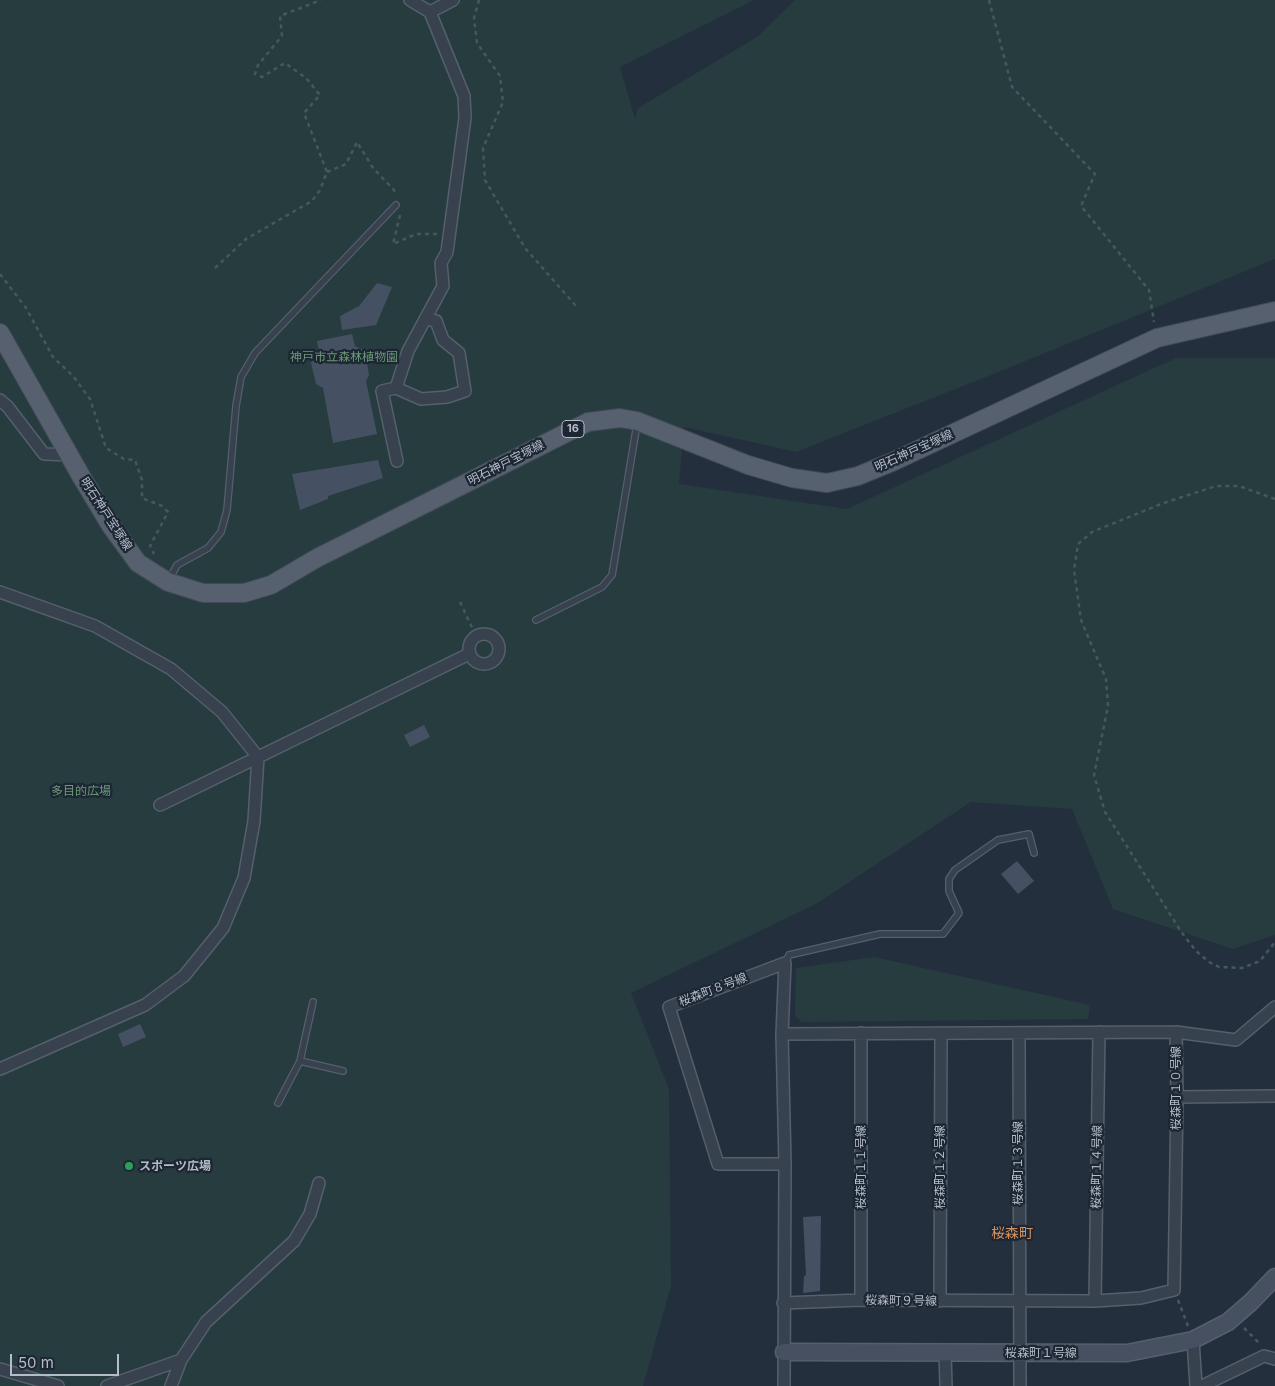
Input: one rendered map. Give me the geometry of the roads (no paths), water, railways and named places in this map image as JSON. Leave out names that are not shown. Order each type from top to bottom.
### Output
[{"type":"main road","name":"明石神戸宝塚線","points":[[0,333],[111,526],[138,563],[168,582],[203,593],[244,593],[271,585],[317,558],[588,422],[620,418],[637,421],[748,465],[792,478],[827,483],[858,476],[892,462],[1157,338],[1275,311]]},
{"type":"street","points":[[396,388],[408,352],[443,286],[441,263],[447,252],[450,235],[465,118],[464,96],[430,12],[410,0]]},
{"type":"street","points":[[430,12],[453,0]]},
{"type":"street","points":[[397,461],[382,391],[396,388],[421,399],[447,397],[465,391],[458,353],[442,340],[436,321],[425,319]]},
{"type":"street","points":[[0,400],[8,407],[44,454],[70,455]]},
{"type":"street","points":[[0,592],[95,626],[171,669],[222,712],[258,757],[254,821],[244,878],[222,928],[184,976],[145,1005],[0,1069]]},
{"type":"street","points":[[485,634],[493,637],[498,645],[498,654],[492,661],[483,664],[475,661],[469,654],[469,643],[476,636],[485,634]]},
{"type":"street","points":[[160,805],[469,654]]},
{"type":"street","points":[[784,1386],[785,1164],[782,1034],[785,963]]},
{"type":"street","name":"桜森町８号線","points":[[785,963],[668,1007],[718,1164],[785,1164]]},
{"type":"street","points":[[1176,1032],[1236,1040],[1275,1007]]},
{"type":"street","name":"桜森町１４号線","points":[[1095,1301],[1099,1032]]},
{"type":"street","name":"桜森町１０号線","points":[[782,1034],[1176,1032],[1174,1290],[1141,1298],[1095,1301]]},
{"type":"street","name":"桜森町１１号線","points":[[861,1033],[861,1300]]},
{"type":"street","name":"桜森町１２号線","points":[[940,1301],[941,1033]]},
{"type":"street","name":"桜森町１３号線","points":[[1019,1033],[1018,1301],[1020,1386]]},
{"type":"street","points":[[1177,1096],[1275,1096]]},
{"type":"street","points":[[170,1386],[181,1360],[206,1322],[294,1241],[310,1214],[319,1183]]},
{"type":"street","name":"桜森町１号線","points":[[784,1352],[1127,1353],[1193,1340],[1233,1317],[1250,1303],[1275,1277]]},
{"type":"street","name":"桜森町９号線","points":[[784,1303],[861,1300],[1018,1301]]},
{"type":"street","points":[[1018,1301],[1095,1301]]},
{"type":"street","points":[[1193,1340],[1196,1386]]},
{"type":"street","points":[[945,1352],[946,1386]]},
{"type":"street","points":[[1202,1386],[1264,1356],[1275,1359]]},
{"type":"street","points":[[107,1386],[181,1360]]},
{"type":"street","points":[[0,1370],[58,1386]]},
{"type":"lane","points":[[168,582],[177,565],[208,548],[221,532],[227,510],[236,406],[242,377],[255,353],[396,205]]},
{"type":"lane","points":[[536,620],[602,587],[612,575],[637,421]]},
{"type":"lane","points":[[785,963],[789,955],[880,934],[943,934],[959,913],[950,891],[949,879],[955,870],[998,840],[1029,834],[1034,853]]},
{"type":"lane","points":[[278,1102],[300,1061],[313,1002]]},
{"type":"lane","points":[[300,1061],[343,1071]]},
{"type":"place","name":"スポーツ広場","points":[[129,1166]]},
{"type":"district","name":"桜森町","points":[[1012,1234]]},
{"type":"park label","name":"神戸市立森林植物園","points":[[344,357]]},
{"type":"park label","name":"多目的広場","points":[[81,791]]}]
